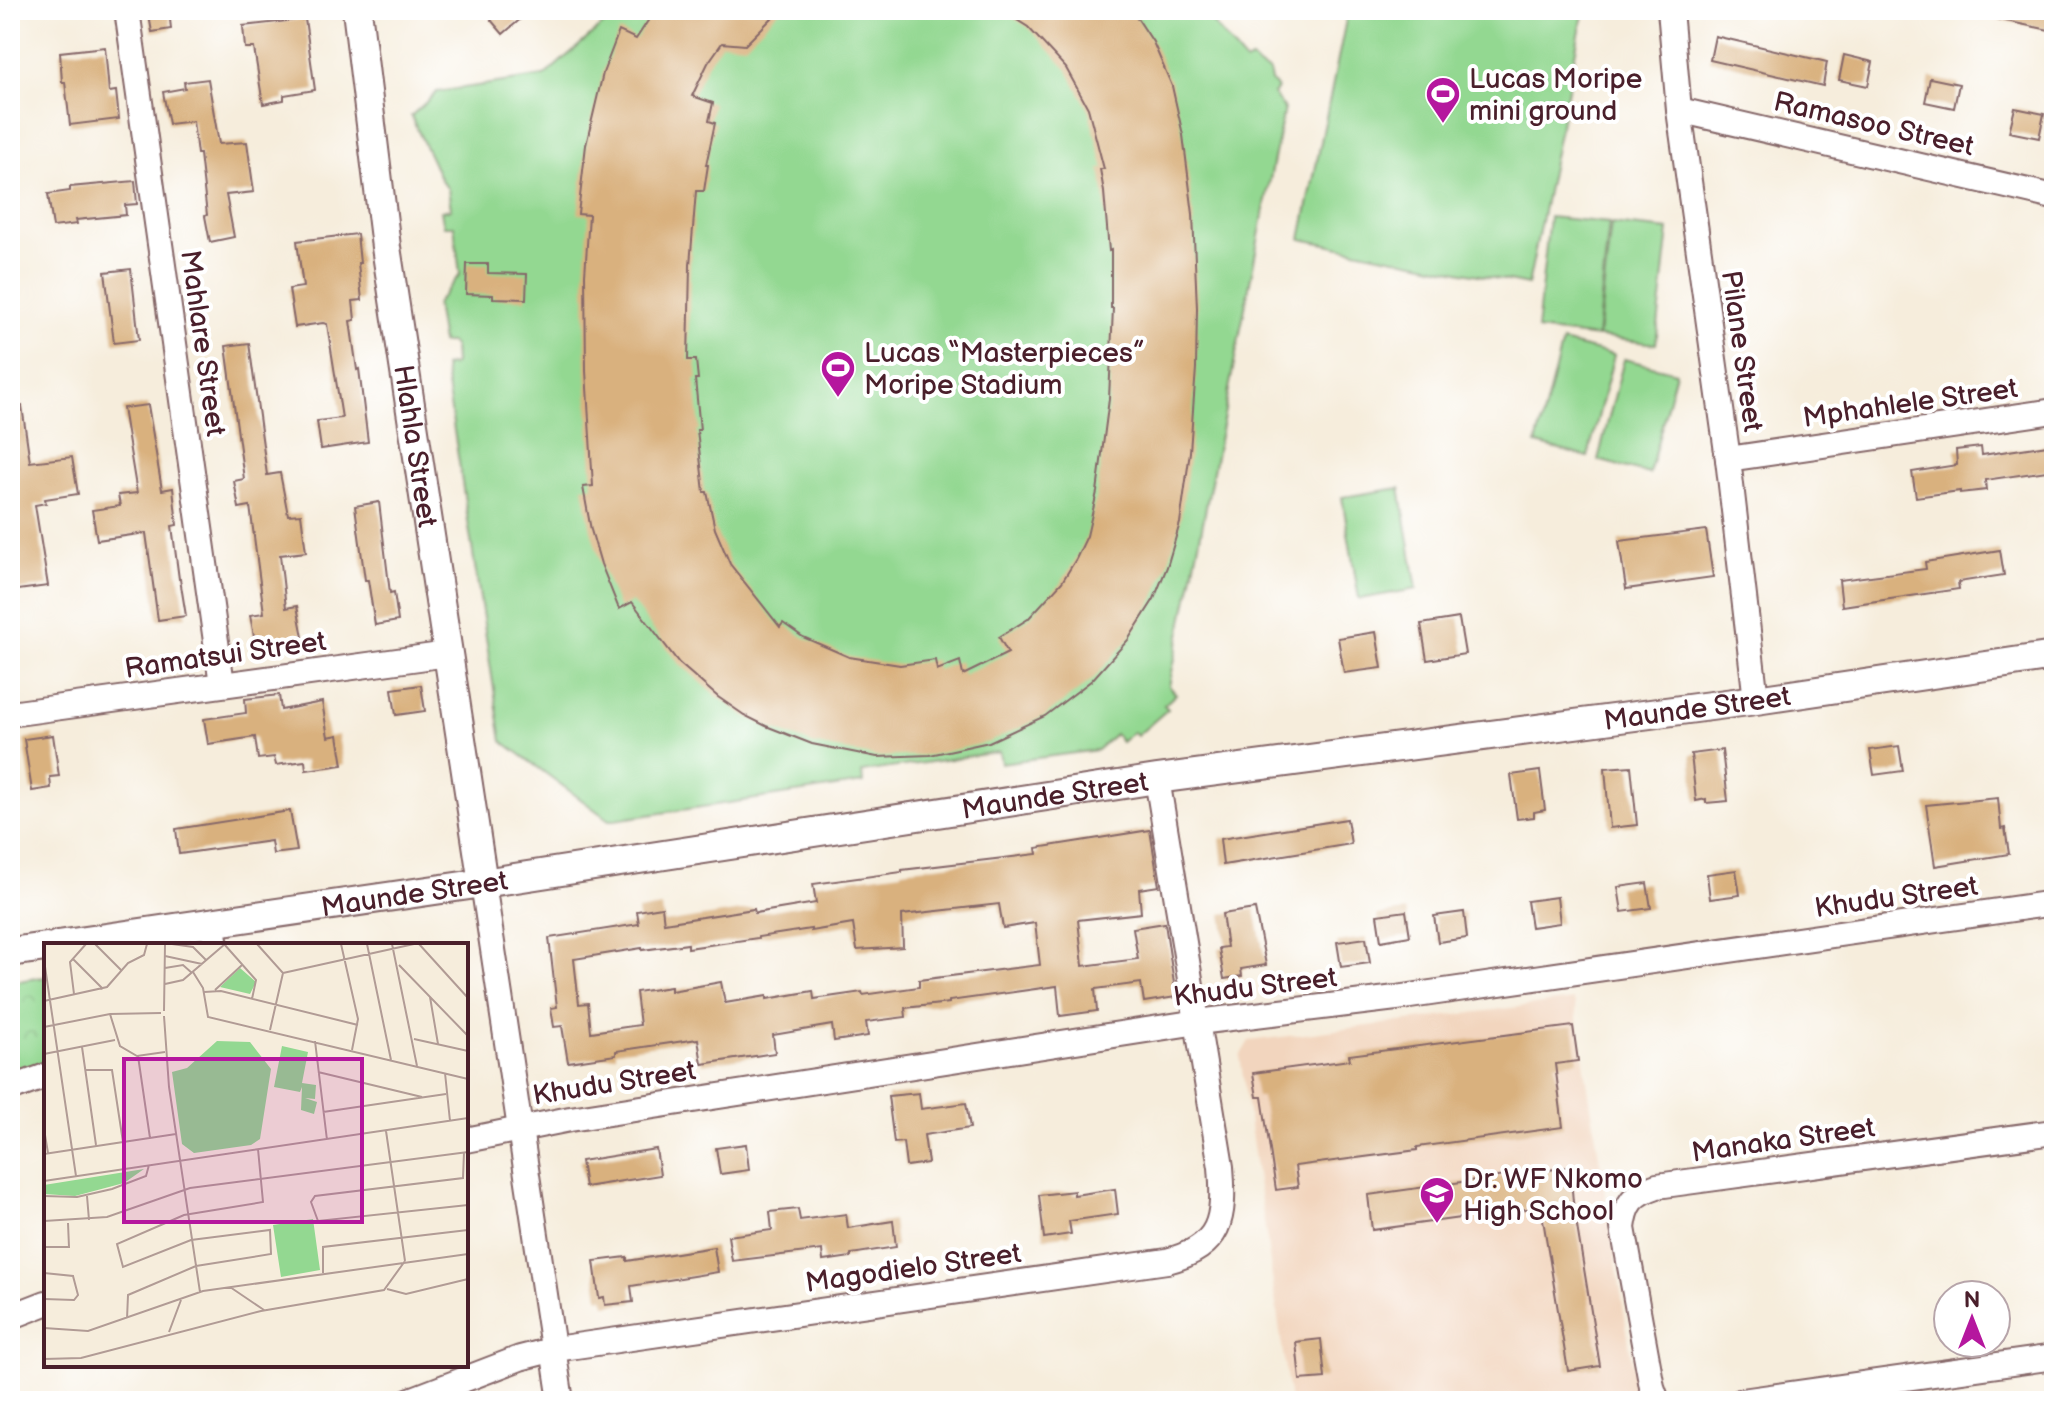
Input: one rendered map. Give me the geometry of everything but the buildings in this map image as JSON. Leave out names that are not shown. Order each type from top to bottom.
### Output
[{"type":"street","name":"Mahlare Street","points":[[127,10],[222,684]]},
{"type":"street","name":"Hlahla Street","points":[[357,10],[386,247],[483,883]]},
{"type":"street","name":"Pilane Street","points":[[1670,10],[1679,110],[1728,459],[1756,700]]},
{"type":"street","name":"Ramasoo Street","points":[[1679,110],[2054,197]]},
{"type":"street","name":"Mphahlele Street","points":[[1728,459],[2054,411]]},
{"type":"street","name":"Ramatsui Street","points":[[10,714],[448,654]]},
{"type":"street","name":"Maunde Street","points":[[84,943],[214,933],[483,883],[1157,779],[1756,700],[2054,656]]},
{"type":"street","name":"Magodielo Street","points":[[408,1401],[520,1358],[555,1349],[1167,1261],[1188,1256],[1204,1245],[1215,1231],[1221,1210],[1221,1167],[1157,779]]},
{"type":"street","points":[[483,883],[561,1401]]},
{"type":"street","name":"Khudu Street","points":[[468,1140],[521,1128],[1198,1022],[1396,998],[2054,903]]},
{"type":"street","points":[[10,952],[44,947]]},
{"type":"street","points":[[10,1089],[44,1077]]},
{"type":"street","name":"Manaka Street","points":[[1657,1401],[1623,1228],[1627,1205],[1644,1190],[2054,1132]]},
{"type":"street","points":[[10,1317],[44,1304]]},
{"type":"street","points":[[1742,1401],[2054,1357]]},
{"type":"shaded area","name":"Dr. WF Nkomo High School","points":[[1574,1000],[1637,1393],[1582,1401],[1290,1401],[1240,1056],[1249,1041]]},
{"type":"green space","name":"Lucas “Masterpieces” Moripe Stadium","points":[[620,10],[1202,10],[1245,62],[1251,59],[1269,71],[1277,89],[1273,94],[1284,108],[1169,686],[1176,694],[1164,705],[1168,709],[1137,736],[1133,732],[1121,742],[1115,734],[1097,750],[1001,763],[999,752],[862,772],[863,783],[614,820],[609,820],[502,741],[444,366],[455,363],[454,347],[451,343],[442,343],[436,304],[460,274],[454,226],[444,226],[441,211],[451,209],[448,189],[411,116],[437,92],[544,76]]},
{"type":"green space","name":"Lucas Moripe mini ground","points":[[1348,10],[1584,10],[1528,285],[1301,239]]},
{"type":"green space","points":[[1549,217],[1609,223],[1597,337],[1537,330]]},
{"type":"green space","points":[[1611,224],[1669,230],[1656,344],[1598,337]]},
{"type":"green space","points":[[1562,342],[1614,355],[1588,457],[1536,444]]},
{"type":"green space","points":[[1624,359],[1676,372],[1649,474],[1598,460]]},
{"type":"green space","points":[[1400,488],[1417,589],[1359,599],[1342,497]]},
{"type":"green space","points":[[44,977],[44,1062],[10,1076],[10,982]]},
{"type":"place","name":"Lucas Moripe mini ground","points":[[1443,125]]},
{"type":"place","name":"Lucas “Masterpieces” Moripe Stadium","points":[[838,399]]},
{"type":"place","name":"Dr. WF Nkomo High School","points":[[1437,1225]]}]
